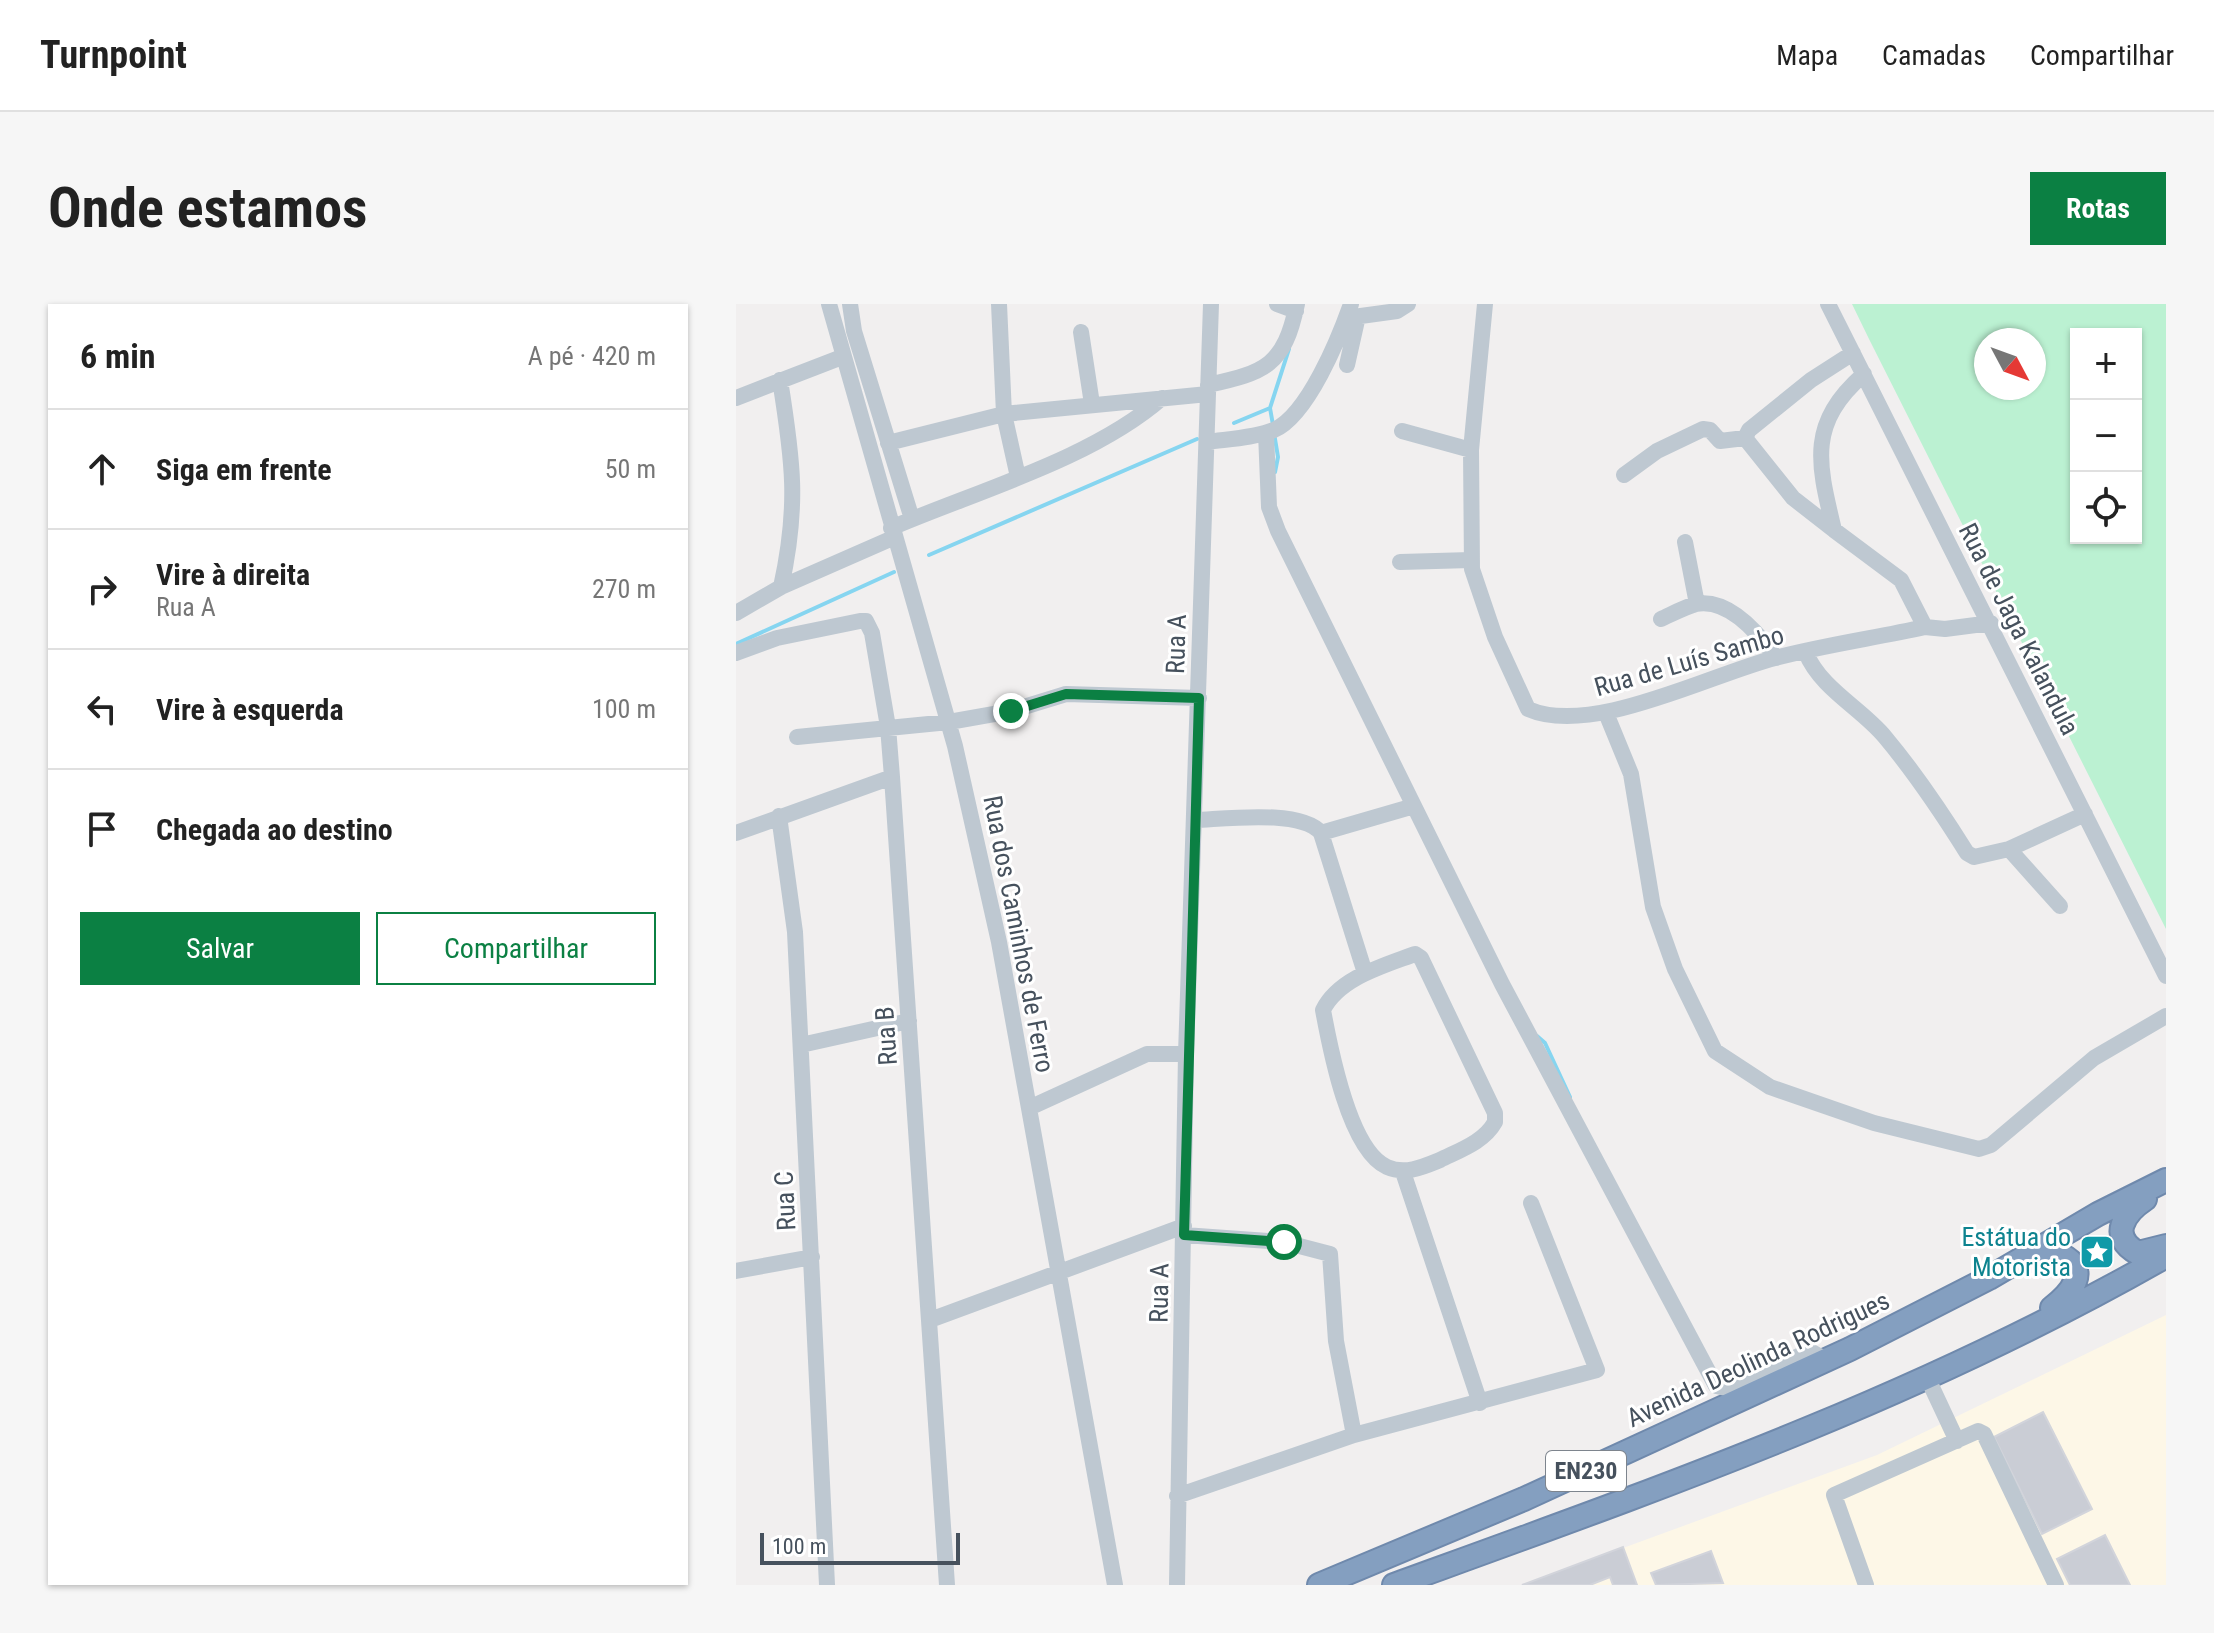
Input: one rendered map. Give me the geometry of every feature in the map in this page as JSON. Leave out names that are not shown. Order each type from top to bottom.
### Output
[{"type":"highway","name":"Avenida Deolinda Rodrigues","points":[[1319,1585],[1524,1499],[1850,1349],[1989,1278],[2086,1221],[2166,1182]]},
{"type":"highway","points":[[2166,1182],[2134,1207],[2120,1223],[2124,1241],[2130,1249],[2148,1253],[2166,1246]]},
{"type":"highway","points":[[1989,1278],[2052,1254],[2069,1258],[2075,1265],[2078,1274],[2073,1290],[2015,1335]]},
{"type":"highway","points":[[1928,1379],[2166,1256]]},
{"type":"highway","name":"EN230","points":[[1394,1585],[1731,1462],[1928,1379]]},
{"type":"street","name":"Rua dos Caminhos de Ferro","points":[[829,304],[949,722],[999,942],[1115,1585]]},
{"type":"street","points":[[850,304],[912,519]]},
{"type":"street","points":[[999,304],[1004,414],[1018,477]]},
{"type":"street","points":[[1208,394],[1211,304]]},
{"type":"street","points":[[888,443],[1004,414],[1208,394],[1269,366],[1288,338],[1297,308],[1277,304]]},
{"type":"street","points":[[1352,313],[1397,311],[1408,304]]},
{"type":"street","name":"Rua de Luís Sambo","points":[[1485,304],[1471,450],[1471,560],[1495,637],[1528,709],[1543,716],[1606,713],[1776,658],[1925,627],[1945,629],[1991,623]]},
{"type":"street","name":"Rua de Jaga Kalandula","points":[[1828,304],[2166,976]]},
{"type":"street","points":[[1347,365],[1352,313]]},
{"type":"street","points":[[1207,442],[1266,433],[1279,428],[1309,394],[1352,313]]},
{"type":"street","points":[[1081,332],[1092,404]]},
{"type":"street","points":[[1745,438],[1749,430],[1811,380],[1853,353]]},
{"type":"street","points":[[736,398],[842,357]]},
{"type":"street","points":[[1834,530],[1819,447],[1834,408],[1845,391],[1864,374]]},
{"type":"street","points":[[780,380],[793,462],[794,519],[781,587]]},
{"type":"street","name":"Rua A","points":[[1177,1585],[1186,1054],[1208,394]]},
{"type":"street","points":[[736,613],[781,587],[893,533],[912,519],[1018,477],[1129,425],[1162,398]]},
{"type":"street","points":[[1624,475],[1657,451],[1703,429],[1710,430],[1720,441],[1745,438]]},
{"type":"street","points":[[1402,431],[1471,450]]},
{"type":"street","points":[[1266,433],[1269,507],[1278,531],[1502,984],[1716,1386],[1726,1388],[1810,1351],[1826,1360]]},
{"type":"street","points":[[1745,438],[1793,498],[1901,580],[1911,593],[1925,627]]},
{"type":"street","points":[[1685,542],[1697,604]]},
{"type":"street","points":[[1400,562],[1471,560]]},
{"type":"street","points":[[1661,619],[1697,604],[1717,605],[1759,633],[1776,658]]},
{"type":"street","name":"Rua B","points":[[736,653],[777,638],[866,621],[872,633],[888,727],[892,777],[947,1585]]},
{"type":"street","points":[[1806,653],[1816,673],[1883,735],[1938,805],[1967,853],[1981,857],[2009,849],[2085,814]]},
{"type":"street","points":[[797,737],[949,722],[1011,711],[1066,694],[1199,698]]},
{"type":"street","points":[[1606,713],[1631,774],[1653,907],[1675,969],[1715,1051],[1770,1087],[1860,1118],[1979,1149],[1991,1145],[2121,1039],[2166,1016]]},
{"type":"street","points":[[736,833],[892,777]]},
{"type":"street","points":[[1321,833],[1414,806]]},
{"type":"street","name":"Rua C","points":[[779,816],[795,932],[827,1585]]},
{"type":"street","points":[[1195,820],[1276,818],[1307,823],[1321,833],[1365,973]]},
{"type":"street","points":[[2009,849],[2060,906]]},
{"type":"street","points":[[1415,954],[1421,958],[1495,1113],[1495,1122],[1482,1138],[1427,1165],[1403,1172],[1386,1167],[1366,1147],[1338,1084],[1330,1048],[1323,1010],[1337,992],[1365,973],[1415,954]]},
{"type":"street","points":[[801,1045],[909,1021]]},
{"type":"street","points":[[1029,1108],[1147,1054],[1186,1054]]},
{"type":"street","points":[[1403,1172],[1480,1403]]},
{"type":"street","points":[[1177,1496],[1354,1435],[1598,1369],[1531,1203]]},
{"type":"street","points":[[930,1320],[1058,1269],[1184,1230],[1284,1242],[1330,1254],[1338,1352],[1354,1435]]},
{"type":"street","points":[[736,1271],[812,1257]]},
{"type":"street","points":[[1928,1379],[1957,1441]]},
{"type":"street","points":[[1866,1585],[1834,1495],[1978,1431],[1984,1434],[2056,1585]]},
{"type":"shaded area","points":[[2166,1315],[2166,1585],[1522,1585],[1877,1455]]},
{"type":"green space","points":[[1852,304],[2166,304],[2166,929]]},
{"type":"building","points":[[2043,1412],[2092,1509],[2042,1534],[1994,1437]]},
{"type":"building","points":[[2105,1535],[2130,1585],[2070,1585],[2057,1559]]},
{"type":"building","points":[[1623,1547],[1637,1585],[1613,1585],[1610,1577],[1590,1585],[1522,1585]]},
{"type":"building","points":[[1711,1551],[1723,1583],[1656,1585],[1651,1573]]},
{"type":"waterway","points":[[1273,425],[1270,408],[1289,349]]},
{"type":"waterway","points":[[1234,423],[1270,408]]},
{"type":"waterway","points":[[1274,433],[1278,457],[1275,472]]},
{"type":"waterway","points":[[929,555],[1197,439]]},
{"type":"waterway","points":[[736,644],[894,572]]},
{"type":"waterway","points":[[1537,1036],[1545,1043],[1570,1097]]},
{"type":"place","name":"Estátua do Motorista","points":[[2097,1252]]},
{"type":"route","points":[[1011,711],[1050,696],[1066,694],[1199,698],[1186,1054],[1184,1235],[1284,1242]]}]
